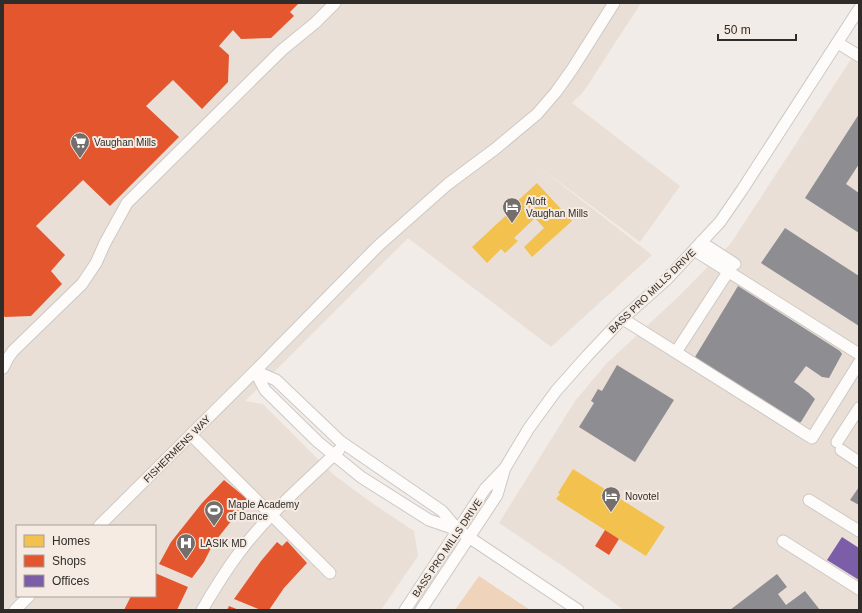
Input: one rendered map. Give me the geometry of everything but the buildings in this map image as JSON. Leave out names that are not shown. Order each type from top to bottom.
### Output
[{"type":"street","points":[[3,368],[13,351],[82,284],[96,263],[127,203],[282,50],[315,23],[335,3]]},
{"type":"street","name":"FISHERMENS WAY","points":[[100,525],[378,246],[448,184],[495,149],[534,117],[556,92],[614,3]]},
{"type":"street","name":"BASS PRO MILLS DRIVE","points":[[405,610],[485,489],[505,468],[529,428],[556,390],[623,319],[666,280],[720,222],[859,9]]},
{"type":"street","points":[[838,43],[859,56]]},
{"type":"street","points":[[698,246],[859,354]]},
{"type":"street","points":[[676,352],[732,268]]},
{"type":"street","points":[[623,319],[812,438],[859,364]]},
{"type":"street","points":[[255,371],[276,380],[345,444],[442,511],[458,530]]},
{"type":"street","points":[[255,371],[265,390],[318,442],[362,477],[429,520],[458,530],[578,610]]},
{"type":"street","points":[[859,408],[839,446],[859,462]]},
{"type":"street","points":[[191,435],[330,573]]},
{"type":"street","points":[[202,610],[219,581],[239,552],[272,515],[345,444]]},
{"type":"street","name":"BASS PRO MILLS DRIVE","points":[[421,610],[497,495],[505,468]]},
{"type":"street","points":[[809,500],[859,531]]},
{"type":"street","points":[[783,541],[859,589]]},
{"type":"street","points":[[15,610],[28,597]]},
{"type":"shaded area","points":[[3,3],[641,3],[584,91],[572,103],[680,186],[640,242],[539,167],[652,255],[551,347],[408,238],[245,401],[263,404],[334,475],[414,531],[418,556],[381,610],[3,610]]},
{"type":"shaded area","points":[[859,47],[859,610],[624,610],[499,523],[575,401],[606,364],[678,297],[731,243]]},
{"type":"shaded area","points":[[479,576],[530,610],[455,610]]},
{"type":"place","name":"Vaughan Mills","points":[[80,159]]},
{"type":"place","name":"Aloft Vaughan Mills","points":[[512,224]]},
{"type":"place","name":"Novotel","points":[[611,513]]},
{"type":"place","name":"Maple Academy of Dance","points":[[214,527]]},
{"type":"place","name":"LASIK MD","points":[[186,560]]}]
